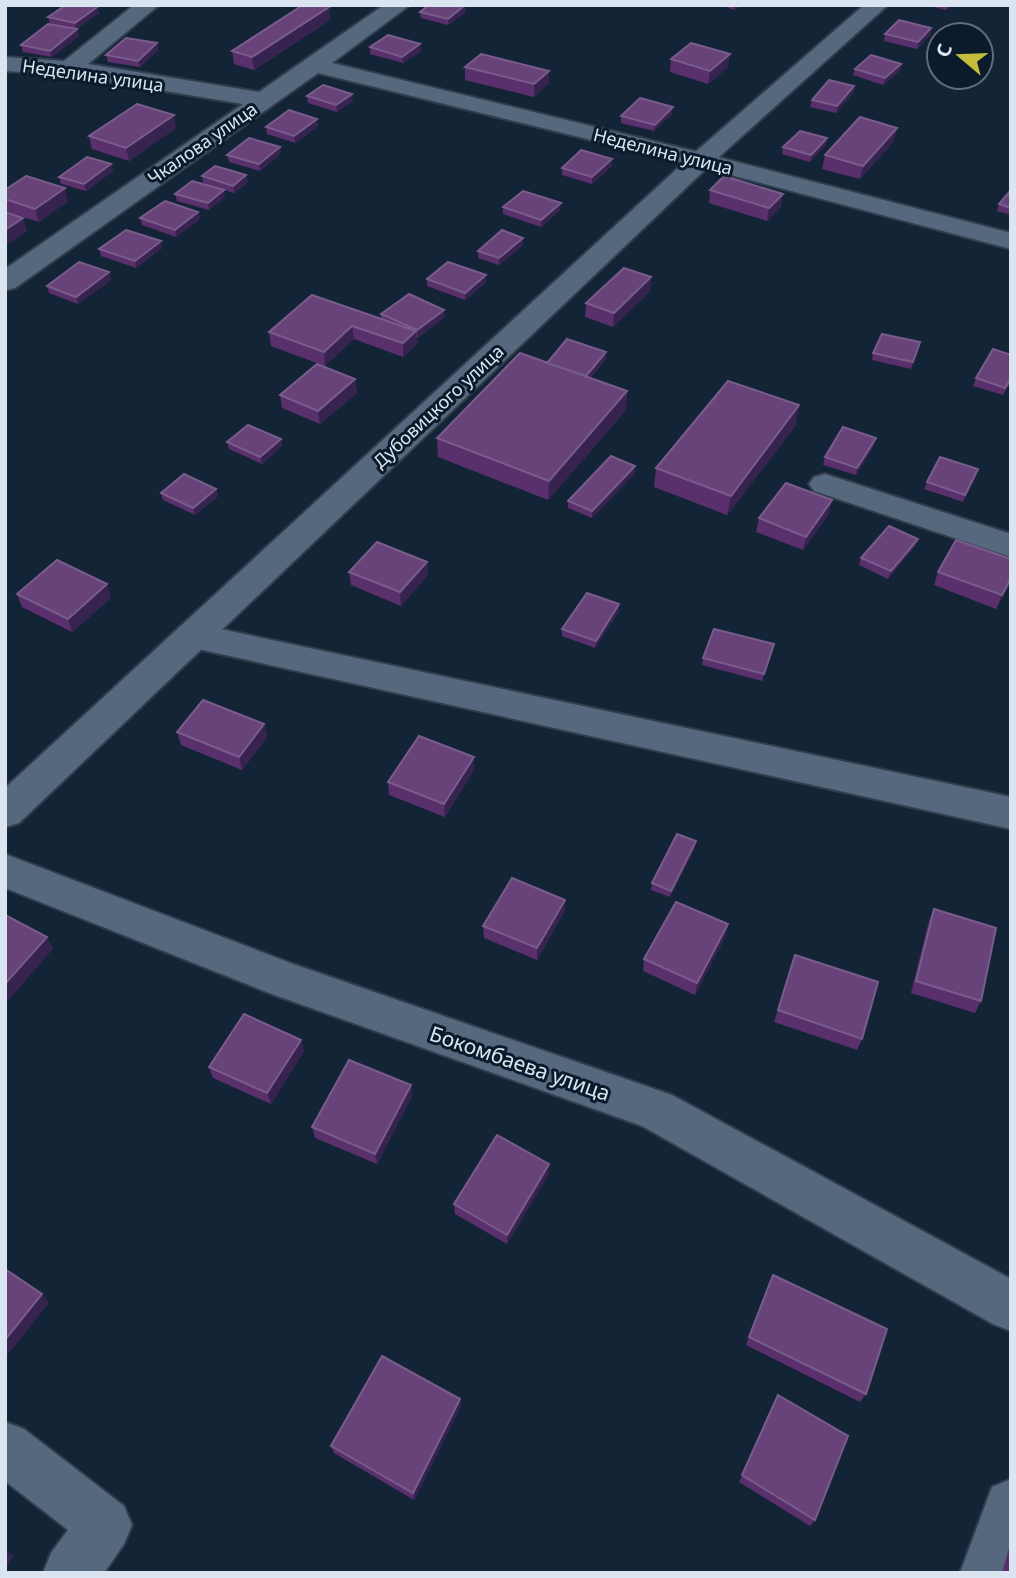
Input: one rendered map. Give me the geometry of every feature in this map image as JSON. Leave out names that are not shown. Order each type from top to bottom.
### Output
[{"type":"street","points":[[69,68],[148,5]]},
{"type":"street","name":"Чкалова улица","points":[[5,282],[399,5]]},
{"type":"street","name":"Дубовицкого улица","points":[[5,812],[701,160],[877,5]]},
{"type":"street","name":"Неделина улица","points":[[5,64],[69,68],[263,100]]},
{"type":"street","name":"Неделина улица","points":[[314,65],[701,160],[1011,241]]},
{"type":"street","points":[[825,484],[1011,545]]},
{"type":"street","points":[[192,636],[1011,813]]},
{"type":"street","name":"Бокомбаева улица","points":[[5,870],[284,980],[656,1110],[1011,1306]]},
{"type":"street","points":[[5,1448],[106,1525],[71,1573]]},
{"type":"street","points":[[988,1573],[1011,1506]]},
{"type":"building","points":[[66,5],[97,7],[75,23],[48,17]]},
{"type":"building","points":[[303,5],[329,7],[252,57],[232,51]]},
{"type":"building","points":[[429,5],[465,5],[448,19],[420,12]]},
{"type":"building","points":[[899,20],[925,26],[925,34],[918,42],[885,34]]},
{"type":"building","points":[[48,24],[77,29],[50,51],[21,45]]},
{"type":"building","points":[[388,35],[420,44],[402,57],[370,47]]},
{"type":"building","points":[[126,38],[157,43],[138,61],[106,55]]},
{"type":"building","points":[[691,43],[730,54],[710,71],[671,59]]},
{"type":"building","points":[[481,54],[549,71],[534,84],[465,67]]},
{"type":"building","points":[[871,55],[901,64],[885,78],[855,69]]},
{"type":"building","points":[[829,80],[854,86],[837,106],[812,100]]},
{"type":"building","points":[[323,85],[352,94],[336,105],[307,96]]},
{"type":"building","points":[[640,98],[673,107],[655,125],[621,116]]},
{"type":"building","points":[[137,104],[174,115],[126,148],[89,136]]},
{"type":"building","points":[[289,110],[317,119],[294,136],[266,127]]},
{"type":"building","points":[[860,117],[897,128],[863,166],[825,155]]},
{"type":"building","points":[[800,131],[827,138],[811,155],[783,147]]},
{"type":"building","points":[[249,138],[280,147],[259,164],[227,155]]},
{"type":"building","points":[[581,150],[612,159],[592,177],[562,168]]},
{"type":"building","points":[[87,157],[111,164],[84,184],[59,177]]},
{"type":"building","points":[[215,166],[246,175],[233,186],[202,176]]},
{"type":"building","points":[[26,176],[65,188],[35,209],[5,199],[5,190]]},
{"type":"building","points":[[724,176],[783,194],[769,208],[710,190]]},
{"type":"building","points":[[192,181],[224,190],[208,203],[175,194]]},
{"type":"building","points":[[1011,190],[1011,208],[999,204]]},
{"type":"building","points":[[523,191],[561,203],[541,220],[503,207]]},
{"type":"building","points":[[165,201],[198,212],[175,230],[140,218]]},
{"type":"building","points":[[5,212],[23,218],[5,230]]},
{"type":"building","points":[[126,230],[161,241],[135,261],[99,249]]},
{"type":"building","points":[[502,230],[523,238],[499,258],[478,251]]},
{"type":"building","points":[[79,262],[109,272],[76,297],[47,286]]},
{"type":"building","points":[[448,262],[486,275],[465,293],[427,279]]},
{"type":"building","points":[[624,268],[651,277],[614,313],[586,303]]},
{"type":"building","points":[[409,294],[444,310],[417,330],[381,314]]},
{"type":"building","points":[[312,295],[416,331],[403,343],[352,326],[324,352],[269,332]]},
{"type":"building","points":[[882,334],[920,342],[913,362],[873,353]]},
{"type":"building","points":[[567,339],[606,352],[586,376],[547,363]]},
{"type":"building","points":[[993,349],[1011,355],[1011,378],[1005,388],[976,378]]},
{"type":"building","points":[[520,353],[627,391],[549,481],[437,438]]},
{"type":"building","points":[[317,364],[355,379],[318,411],[280,395]]},
{"type":"building","points":[[728,381],[799,405],[731,496],[656,468]]},
{"type":"building","points":[[248,425],[281,439],[260,457],[227,442]]},
{"type":"building","points":[[843,427],[876,438],[857,468],[825,457]]},
{"type":"building","points":[[611,456],[635,466],[592,511],[568,501]]},
{"type":"building","points":[[940,457],[978,469],[965,495],[927,482]]},
{"type":"building","points":[[184,474],[216,489],[193,508],[161,493]]},
{"type":"building","points":[[786,483],[832,500],[806,537],[759,518]]},
{"type":"building","points":[[889,526],[918,539],[891,571],[861,558]]},
{"type":"building","points":[[956,540],[1011,559],[1011,578],[1002,595],[938,572]]},
{"type":"building","points":[[377,542],[427,562],[400,592],[349,572]]},
{"type":"building","points":[[57,560],[107,584],[68,619],[17,594]]},
{"type":"building","points":[[587,593],[619,604],[596,641],[562,629]]},
{"type":"building","points":[[714,629],[774,644],[764,674],[703,658]]},
{"type":"building","points":[[203,700],[264,724],[239,757],[177,732]]},
{"type":"building","points":[[419,736],[474,757],[444,804],[388,782]]},
{"type":"building","points":[[677,834],[696,841],[671,891],[652,883]]},
{"type":"building","points":[[512,878],[565,900],[537,948],[483,926]]},
{"type":"building","points":[[676,902],[728,924],[697,983],[644,959]]},
{"type":"building","points":[[934,909],[996,928],[981,1001],[916,981]]},
{"type":"building","points":[[5,915],[47,937],[5,984]]},
{"type":"building","points":[[795,955],[878,982],[862,1039],[778,1010]]},
{"type":"building","points":[[244,1014],[301,1040],[267,1093],[209,1067]]},
{"type":"building","points":[[349,1060],[411,1085],[375,1154],[312,1127]]},
{"type":"building","points":[[497,1135],[549,1164],[507,1235],[454,1204]]},
{"type":"building","points":[[5,1269],[42,1294],[5,1340]]},
{"type":"building","points":[[773,1275],[887,1329],[866,1394],[749,1337]]},
{"type":"building","points":[[382,1356],[460,1399],[413,1493],[331,1446]]},
{"type":"building","points":[[778,1395],[848,1436],[815,1520],[742,1475]]}]
